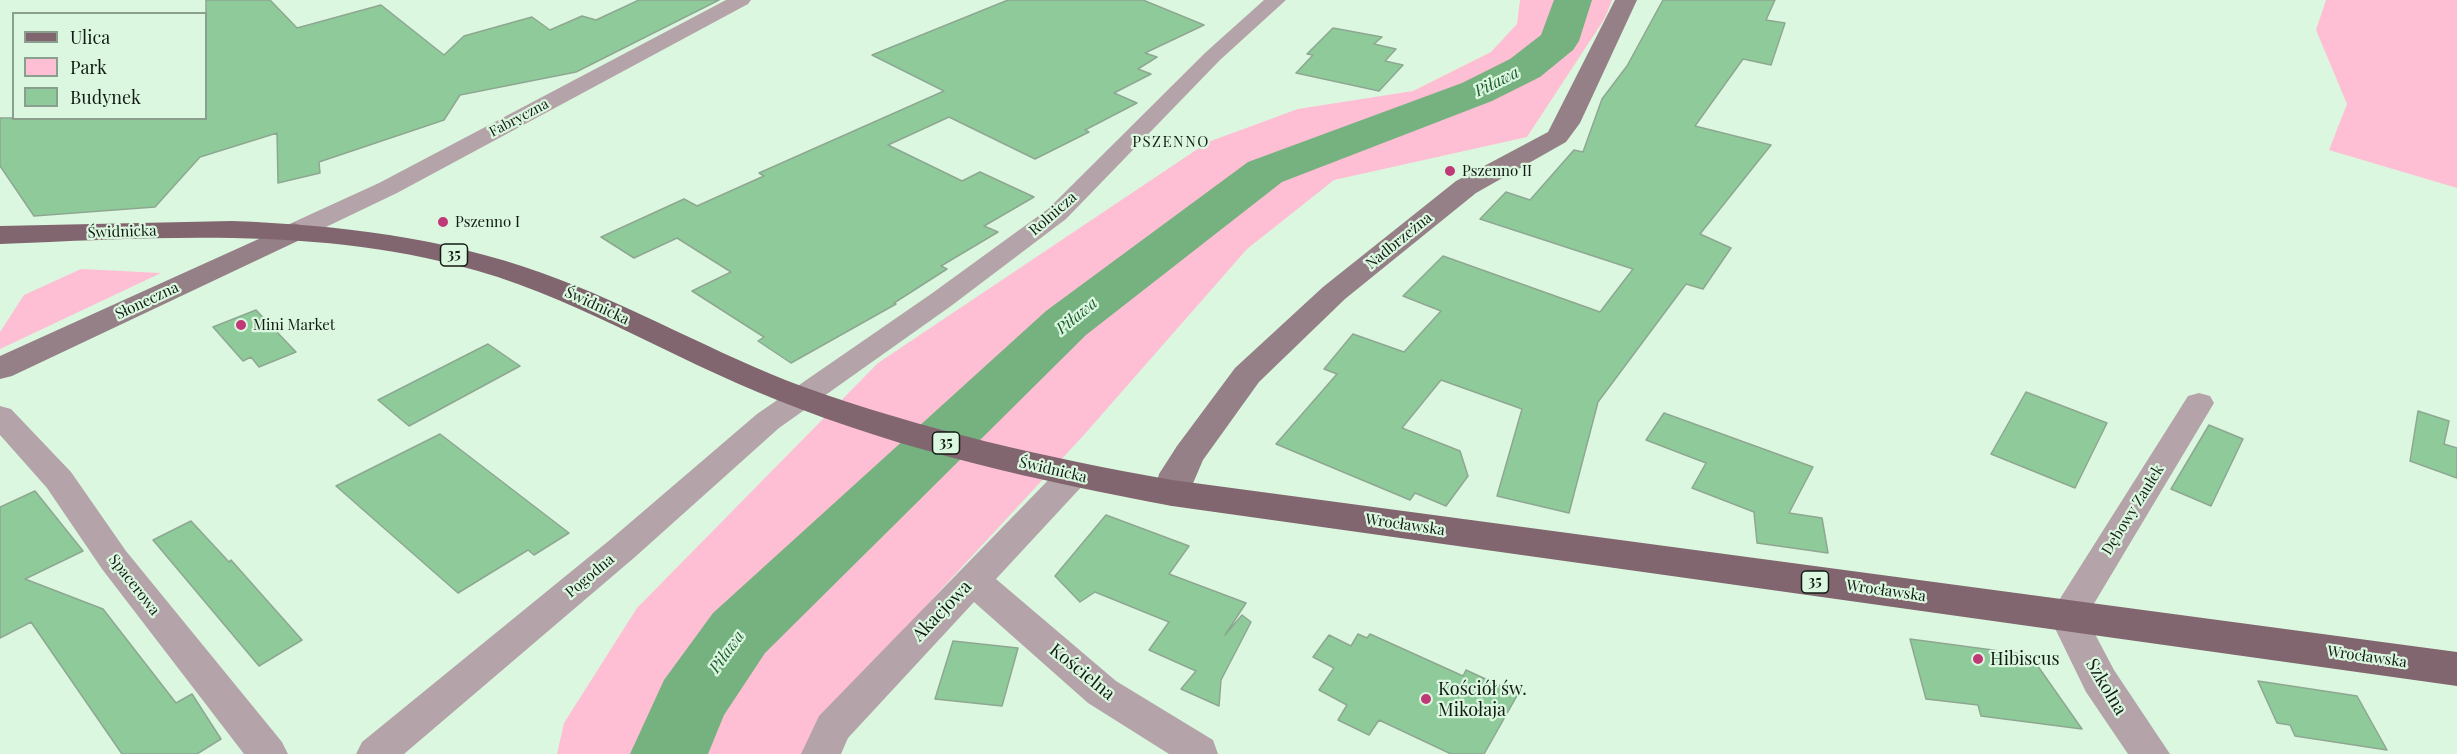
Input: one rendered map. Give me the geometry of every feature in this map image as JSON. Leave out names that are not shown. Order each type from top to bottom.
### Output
[{"type":"main road","name":"Świdnicka","points":[[0,236],[222,229],[294,232],[414,246],[510,272],[557,288],[738,372],[841,411],[926,438],[1063,473],[1172,493]]},
{"type":"main road","name":"Wrocławska","points":[[1172,493],[2457,669]]},
{"type":"street","name":"Fabryczna","points":[[294,232],[388,188],[741,0]]},
{"type":"street","name":"Rolnicza","points":[[803,397],[1057,214],[1213,56],[1276,0]]},
{"type":"street","name":"Nadbrzeżna","points":[[1172,493],[1177,474],[1189,454],[1247,375],[1334,293],[1466,187],[1557,137],[1567,123],[1626,0]]},
{"type":"street","name":"Słoneczna","points":[[0,369],[294,232]]},
{"type":"street","name":"Pogodna","points":[[376,754],[623,548],[768,421],[803,397]]},
{"type":"street","name":"Dębowy Zaułek","points":[[2067,616],[2199,403]]},
{"type":"street","name":"Spacerowa","points":[[0,416],[59,480],[114,560],[268,754]]},
{"type":"street","name":"Akacjowa","points":[[821,754],[833,728],[973,580],[1063,473]]},
{"type":"street","name":"Kościelna","points":[[973,580],[1102,692],[1199,753]]},
{"type":"street","name":"Szkolna","points":[[2067,616],[2100,681],[2150,754]]},
{"type":"green space","points":[[1520,0],[1612,0],[1605,18],[1527,137],[1334,180],[1247,249],[1083,436],[816,725],[803,754],[557,754],[564,723],[637,608],[878,363],[1208,142],[1298,109],[1413,91],[1491,52],[1517,24]]},
{"type":"green space","points":[[2326,0],[2457,0],[2457,188],[2329,150],[2347,104],[2316,30]]},
{"type":"green space","points":[[81,269],[161,273],[0,349],[0,332],[24,295]]},
{"type":"building","points":[[206,0],[270,0],[297,28],[381,5],[444,55],[464,36],[532,17],[550,30],[582,16],[596,20],[639,0],[719,0],[576,72],[460,95],[444,120],[319,162],[320,173],[278,183],[277,133],[200,157],[155,207],[34,216],[0,166],[0,118],[12,118],[12,120],[207,120]]},
{"type":"building","points":[[1008,0],[1143,0],[1204,25],[1145,53],[1157,57],[1138,69],[1151,74],[1114,93],[1137,103],[1085,130],[1089,132],[1035,159],[949,117],[888,145],[962,181],[980,172],[1034,197],[984,226],[998,232],[941,266],[947,269],[894,303],[896,304],[791,363],[758,341],[764,337],[692,291],[731,272],[677,238],[634,258],[601,237],[684,199],[697,206],[764,176],[759,173],[944,91],[872,55]]},
{"type":"building","points":[[1663,0],[1775,0],[1766,20],[1785,23],[1771,65],[1743,59],[1695,126],[1771,145],[1700,234],[1731,248],[1703,289],[1686,284],[1598,402],[1569,513],[1497,496],[1522,409],[1441,380],[1402,428],[1460,451],[1468,476],[1446,506],[1415,493],[1410,500],[1276,444],[1337,374],[1324,369],[1353,334],[1404,352],[1441,311],[1403,296],[1443,256],[1600,312],[1633,269],[1480,219],[1506,192],[1530,200],[1574,150],[1583,152],[1602,99],[1627,66]]},
{"type":"building","points":[[1333,28],[1382,37],[1374,44],[1396,49],[1385,61],[1403,65],[1379,91],[1296,73],[1313,55],[1307,54]]},
{"type":"building","points":[[256,310],[296,352],[259,367],[251,357],[243,361],[213,327]]},
{"type":"building","points":[[488,344],[520,366],[409,426],[378,400]]},
{"type":"building","points":[[2026,392],[2107,423],[2075,488],[1991,454]]},
{"type":"building","points":[[2418,411],[2449,421],[2444,444],[2457,448],[2457,478],[2410,461]]},
{"type":"building","points":[[1664,413],[1813,467],[1789,513],[1822,518],[1828,553],[1757,543],[1754,512],[1692,488],[1706,463],[1646,440]]},
{"type":"building","points":[[2209,425],[2243,439],[2211,506],[2171,489]]},
{"type":"building","points":[[440,434],[569,533],[534,555],[528,550],[458,593],[336,486]]},
{"type":"building","points":[[35,491],[83,551],[25,579],[103,609],[176,703],[192,694],[221,739],[197,754],[122,754],[31,622],[0,638],[0,507]]},
{"type":"building","points":[[1106,515],[1189,546],[1169,574],[1246,603],[1225,635],[1242,615],[1251,622],[1221,680],[1219,706],[1181,689],[1196,671],[1149,650],[1169,622],[1095,592],[1080,602],[1055,576]]},
{"type":"building","points":[[191,521],[229,562],[231,560],[302,640],[259,666],[153,540]]},
{"type":"building","name":"Kościół św. Mikołaja","points":[[1358,634],[1367,638],[1370,634],[1463,676],[1466,670],[1518,694],[1484,754],[1451,754],[1379,720],[1369,735],[1338,720],[1347,705],[1319,690],[1334,668],[1313,657],[1329,635],[1351,646]]},
{"type":"building","points":[[1910,639],[2030,655],[2082,729],[1981,716],[1978,705],[1926,699]]},
{"type":"building","points":[[953,641],[1018,648],[1002,706],[935,699]]},
{"type":"building","points":[[2258,681],[2357,696],[2387,750],[2295,736],[2290,725],[2277,723]]},
{"type":"waterway","name":"Piława","points":[[669,754],[691,702],[739,633],[1066,323],[1265,172],[1477,92],[1525,68],[1559,41],[1573,0]]},
{"type":"place","name":"Pszenno II","points":[[1450,171]]},
{"type":"place","name":"Pszenno I","points":[[443,222]]},
{"type":"place","name":"Mini Market","points":[[241,325]]},
{"type":"place","name":"Hibiscus","points":[[1978,659]]},
{"type":"place","name":"Kościół św. Mikołaja","points":[[1426,699]]},
{"type":"district","name":"PSZENNO","points":[[1171,142]]}]
